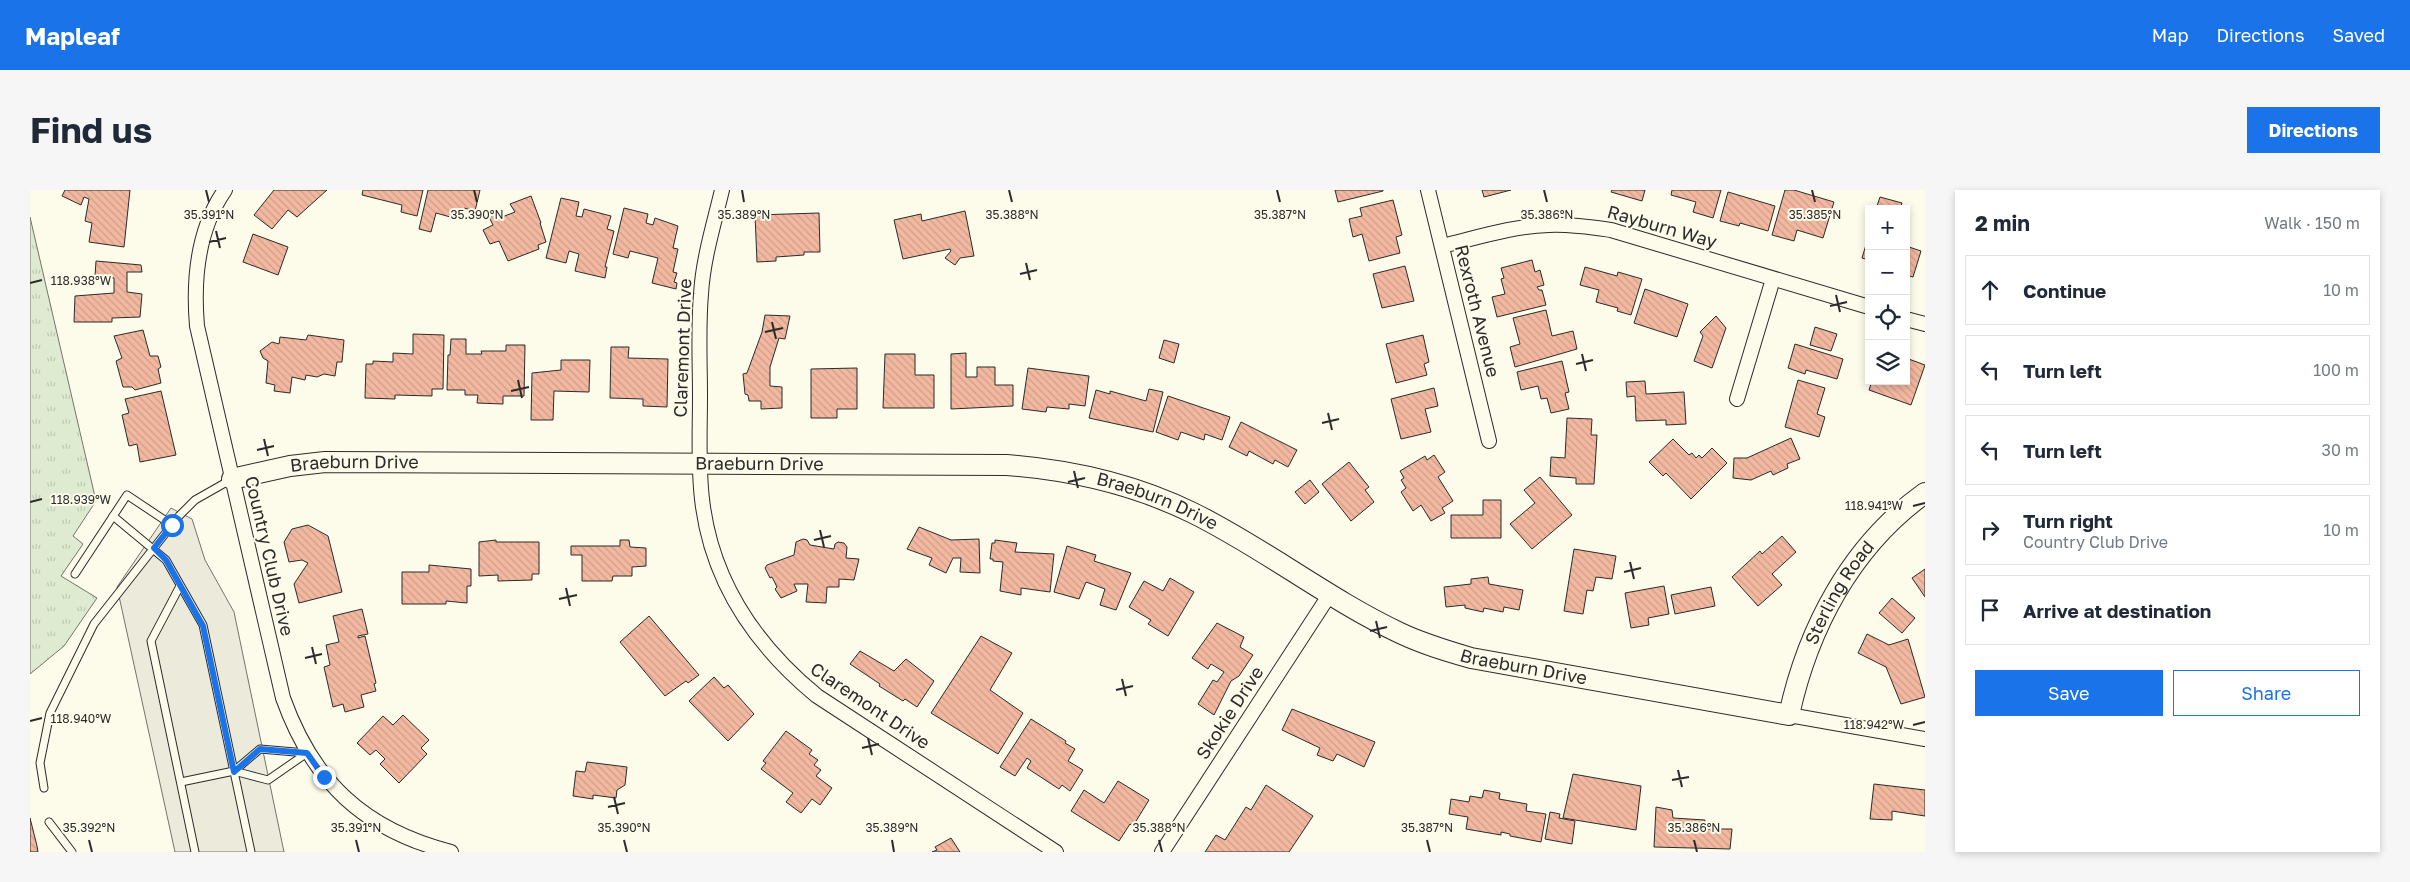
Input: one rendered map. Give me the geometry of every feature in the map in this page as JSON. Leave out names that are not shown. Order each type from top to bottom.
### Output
[{"type":"street","name":"Country Club Drive","points":[[225,190],[210,218],[197,264],[194,295],[197,326],[283,698],[293,726],[307,753],[324,777],[362,813],[388,830],[418,843],[451,852]]},
{"type":"street","name":"Claremont Drive","points":[[722,190],[701,294],[700,463],[702,499],[708,533],[728,590],[745,620],[766,648],[790,674],[817,696],[1056,852]]},
{"type":"street","name":"Rexroth Avenue","points":[[1428,190],[1489,441]]},
{"type":"street","name":"Rayburn Way","points":[[1442,246],[1519,228],[1548,225],[1582,226],[1611,230],[1865,306]]},
{"type":"street","points":[[1737,399],[1773,278]]},
{"type":"street","points":[[1910,319],[1925,324]]},
{"type":"street","name":"Braeburn Drive","points":[[232,479],[290,466],[325,462],[1007,465],[1082,474],[1154,495],[1194,514],[1401,634],[1436,648],[1471,658],[1925,740]]},
{"type":"street","name":"Sterling Road","points":[[1789,715],[1796,682],[1808,646],[1824,612],[1843,580],[1865,550],[1890,522],[1925,493]]},
{"type":"street","name":"Skokie Drive","points":[[1162,852],[1330,594]]},
{"type":"lane","points":[[44,788],[40,763],[50,713],[94,624],[172,525],[195,500],[232,479]]},
{"type":"lane","points":[[75,574],[127,496],[172,525]]},
{"type":"lane","points":[[113,516],[154,548],[166,560],[203,626],[251,852]]},
{"type":"lane","points":[[180,586],[151,641],[195,852]]},
{"type":"lane","points":[[234,772],[260,749],[307,753]]},
{"type":"lane","points":[[181,782],[234,772],[268,780],[307,753]]},
{"type":"lane","points":[[50,822],[72,852]]},
{"type":"green space","points":[[30,217],[96,501],[73,536],[83,544],[61,576],[97,598],[64,646],[30,674]]},
{"type":"shaded area","points":[[171,508],[192,519],[205,560],[234,612],[284,852],[175,852],[117,587]]},
{"type":"building","points":[[65,190],[130,190],[124,247],[89,242],[92,223],[85,221],[89,199],[84,197],[81,205],[62,196]]},
{"type":"building","points":[[274,190],[327,190],[297,217],[288,210],[272,229],[254,215]]},
{"type":"building","points":[[363,190],[423,190],[417,216],[401,212],[402,205],[362,195]]},
{"type":"building","points":[[428,190],[480,190],[475,211],[464,208],[461,220],[436,213],[431,232],[419,229]]},
{"type":"building","points":[[1335,190],[1383,190],[1383,191],[1338,202]]},
{"type":"building","points":[[1482,190],[1511,190],[1484,197]]},
{"type":"building","points":[[1612,190],[1645,190],[1642,201],[1611,192]]},
{"type":"building","points":[[1672,190],[1721,190],[1713,218],[1693,212],[1696,202],[1671,195]]},
{"type":"building","points":[[1785,190],[1794,190],[1834,202],[1823,238],[1797,230],[1794,241],[1772,235]]},
{"type":"building","points":[[1728,192],[1775,206],[1768,231],[1740,223],[1739,226],[1720,221]]},
{"type":"building","points":[[531,196],[546,242],[538,245],[539,249],[508,261],[499,241],[490,244],[483,230],[493,225],[488,215],[499,211],[502,217],[515,212],[510,204]]},
{"type":"building","points":[[1880,197],[1902,203],[1901,205],[1877,205]]},
{"type":"building","points":[[561,198],[579,202],[576,216],[582,217],[584,209],[611,216],[607,229],[614,231],[605,267],[607,267],[605,278],[575,271],[579,254],[569,251],[566,263],[546,258]]},
{"type":"building","points":[[1393,200],[1402,235],[1396,237],[1400,253],[1369,261],[1362,234],[1353,237],[1349,219],[1362,216],[1360,208]]},
{"type":"building","points":[[624,208],[648,214],[646,223],[653,225],[655,218],[678,226],[673,248],[678,249],[673,272],[677,273],[674,282],[677,283],[676,289],[652,283],[658,258],[630,251],[628,258],[613,254]]},
{"type":"building","points":[[965,211],[974,256],[960,258],[955,265],[945,258],[951,251],[950,249],[903,259],[894,220],[921,214],[922,221]]},
{"type":"building","points":[[819,213],[820,252],[804,252],[804,255],[776,257],[776,261],[757,262],[755,215]]},
{"type":"building","points":[[253,234],[288,247],[278,275],[243,262]]},
{"type":"building","points":[[1910,247],[1921,251],[1913,277],[1910,276]]},
{"type":"building","points":[[1865,248],[1865,259],[1862,258]]},
{"type":"building","points":[[1532,260],[1535,272],[1540,270],[1544,285],[1537,287],[1539,290],[1542,290],[1546,305],[1497,317],[1492,297],[1505,294],[1501,279],[1504,278],[1501,268]]},
{"type":"building","points":[[96,261],[141,265],[142,272],[127,272],[127,292],[142,294],[140,317],[112,318],[112,322],[74,322],[75,296],[114,293],[114,278],[95,276]]},
{"type":"building","points":[[1405,266],[1414,301],[1382,308],[1373,274]]},
{"type":"building","points":[[1585,267],[1617,276],[1618,272],[1642,279],[1631,315],[1617,311],[1618,308],[1596,302],[1599,290],[1580,285]]},
{"type":"building","points":[[1645,289],[1688,304],[1677,337],[1634,323]]},
{"type":"building","points":[[1546,310],[1552,336],[1573,331],[1577,349],[1515,367],[1510,347],[1520,344],[1513,318]]},
{"type":"building","points":[[765,315],[790,316],[785,339],[779,338],[770,367],[770,386],[782,387],[782,408],[761,409],[761,401],[749,401],[748,395],[745,394],[743,374],[747,373],[762,332]]},
{"type":"building","points":[[1716,316],[1726,328],[1712,368],[1694,361],[1703,336],[1700,332]]},
{"type":"building","points":[[1815,327],[1837,334],[1831,351],[1810,345]]},
{"type":"building","points":[[143,330],[150,356],[158,356],[161,367],[158,369],[161,383],[135,390],[132,387],[123,387],[116,361],[122,358],[114,336]]},
{"type":"building","points":[[413,334],[444,335],[443,389],[432,389],[432,396],[395,395],[395,399],[365,398],[366,364],[373,364],[373,361],[393,362],[393,353],[413,354]]},
{"type":"building","points":[[308,335],[344,340],[342,362],[337,362],[335,376],[324,374],[317,377],[306,375],[305,380],[292,377],[290,393],[274,391],[275,385],[266,383],[268,361],[263,358],[260,351],[272,342],[279,344],[280,337],[306,340]]},
{"type":"building","points":[[1423,335],[1429,362],[1424,364],[1427,375],[1396,383],[1386,344]]},
{"type":"building","points":[[451,339],[466,339],[466,354],[482,354],[481,351],[506,351],[506,345],[525,345],[524,396],[503,396],[503,404],[477,403],[478,395],[465,395],[465,390],[447,390],[448,355],[450,355]]},
{"type":"building","points":[[1164,340],[1179,344],[1174,363],[1159,358]]},
{"type":"building","points":[[1795,344],[1843,359],[1837,379],[1806,370],[1805,374],[1788,368]]},
{"type":"building","points":[[611,347],[629,347],[628,358],[668,359],[667,407],[643,406],[643,399],[610,398]]},
{"type":"building","points":[[966,353],[966,377],[977,377],[977,367],[995,367],[995,385],[1013,385],[1013,406],[951,409],[951,354]]},
{"type":"building","points":[[885,354],[915,354],[915,375],[934,375],[934,408],[883,408]]},
{"type":"building","points":[[1910,359],[1925,365],[1911,405],[1869,390],[1871,385],[1910,385]]},
{"type":"building","points":[[561,360],[590,360],[589,392],[554,391],[553,420],[531,420],[532,373],[561,370]]},
{"type":"building","points":[[1562,361],[1569,392],[1565,393],[1569,409],[1551,413],[1547,398],[1541,399],[1538,386],[1521,390],[1517,372]]},
{"type":"building","points":[[857,368],[857,409],[837,409],[837,418],[811,418],[811,369]]},
{"type":"building","points":[[1028,368],[1089,376],[1085,406],[1069,404],[1069,409],[1047,407],[1046,412],[1022,409]]},
{"type":"building","points":[[1798,380],[1825,388],[1817,414],[1825,417],[1819,437],[1785,427]]},
{"type":"building","points":[[1645,381],[1646,394],[1684,392],[1686,424],[1666,425],[1666,420],[1636,421],[1635,396],[1627,397],[1626,382]]},
{"type":"building","points":[[1434,388],[1438,406],[1425,409],[1431,432],[1401,439],[1391,399]]},
{"type":"building","points":[[1149,389],[1163,392],[1153,432],[1089,418],[1096,390],[1110,394],[1110,391],[1146,401]]},
{"type":"building","points":[[161,391],[176,455],[140,462],[137,444],[129,446],[122,415],[129,413],[125,399]]},
{"type":"building","points":[[1168,396],[1230,417],[1222,440],[1205,434],[1204,440],[1181,432],[1178,440],[1156,432]]},
{"type":"building","points":[[1567,418],[1592,419],[1591,435],[1597,435],[1594,484],[1576,484],[1576,478],[1550,476],[1551,457],[1565,458]]},
{"type":"building","points":[[1241,422],[1297,450],[1288,467],[1275,460],[1273,464],[1249,451],[1247,456],[1229,447]]},
{"type":"building","points":[[1791,438],[1800,459],[1787,464],[1788,468],[1773,475],[1771,471],[1751,480],[1733,478],[1734,458],[1747,458]]},
{"type":"building","points":[[1673,439],[1689,455],[1692,453],[1696,458],[1699,455],[1702,458],[1712,448],[1727,463],[1691,499],[1666,473],[1663,476],[1649,462]]},
{"type":"building","points":[[1434,455],[1445,472],[1438,477],[1453,501],[1442,508],[1445,513],[1431,521],[1421,505],[1413,511],[1401,492],[1406,488],[1401,480],[1404,478],[1400,471],[1425,456],[1427,460]]},
{"type":"building","points":[[1349,462],[1369,487],[1365,490],[1374,502],[1351,521],[1322,484]]},
{"type":"building","points":[[1540,477],[1572,515],[1532,549],[1510,524],[1535,503],[1524,490]]},
{"type":"building","points":[[1310,480],[1319,492],[1305,504],[1295,492]]},
{"type":"building","points":[[1483,500],[1501,500],[1501,538],[1451,538],[1451,515],[1483,515]]},
{"type":"building","points":[[308,525],[328,536],[342,592],[299,603],[294,584],[308,563],[302,560],[289,562],[284,542],[292,529]]},
{"type":"building","points":[[919,527],[951,540],[979,539],[980,573],[960,572],[961,558],[953,558],[946,573],[929,565],[932,558],[907,549]]},
{"type":"building","points":[[1782,536],[1796,552],[1772,574],[1782,585],[1758,606],[1732,577],[1760,551],[1762,554]]},
{"type":"building","points":[[803,539],[807,540],[810,545],[834,549],[835,544],[838,542],[844,543],[847,547],[846,558],[859,559],[854,580],[839,579],[839,587],[827,587],[826,603],[806,602],[808,584],[794,584],[797,591],[781,598],[775,589],[777,587],[772,577],[770,578],[765,568],[767,565],[794,555],[796,542]]},
{"type":"building","points":[[496,540],[496,542],[539,542],[539,574],[532,574],[532,580],[498,581],[498,575],[479,576],[479,542]]},
{"type":"building","points":[[620,540],[629,540],[630,547],[646,548],[646,566],[632,567],[632,576],[613,576],[612,581],[582,581],[582,555],[571,555],[571,546],[620,546]]},
{"type":"building","points":[[995,540],[1017,543],[1015,552],[1054,554],[1050,592],[1021,588],[1021,595],[1000,591],[1003,562],[990,559],[992,543],[995,543]]},
{"type":"building","points":[[1067,546],[1096,555],[1094,561],[1131,573],[1116,610],[1100,605],[1105,589],[1086,582],[1079,599],[1054,592]]},
{"type":"building","points":[[1574,549],[1616,556],[1612,579],[1596,577],[1593,591],[1587,590],[1583,614],[1564,611]]},
{"type":"building","points":[[429,565],[471,569],[471,586],[467,586],[467,603],[446,601],[446,604],[402,604],[402,572],[429,572]]},
{"type":"building","points":[[1925,569],[1925,597],[1912,578]]},
{"type":"building","points":[[1488,577],[1489,584],[1523,590],[1519,610],[1504,607],[1503,612],[1484,608],[1483,612],[1465,608],[1465,605],[1446,607],[1444,587],[1471,584],[1471,579]]},
{"type":"building","points":[[1170,578],[1194,592],[1168,636],[1148,624],[1151,620],[1129,607],[1144,581],[1163,591]]},
{"type":"building","points":[[1664,586],[1669,614],[1648,618],[1649,625],[1631,628],[1625,593]]},
{"type":"building","points":[[1711,587],[1715,606],[1675,614],[1671,595]]},
{"type":"building","points":[[1892,598],[1915,618],[1902,633],[1879,613]]},
{"type":"building","points":[[362,609],[368,634],[358,636],[358,638],[365,636],[376,683],[374,684],[376,691],[361,695],[364,707],[345,712],[343,704],[333,707],[324,667],[330,665],[326,645],[339,642],[333,616]]},
{"type":"building","points":[[649,616],[699,675],[688,683],[686,681],[665,696],[620,642]]},
{"type":"building","points":[[1217,623],[1244,637],[1240,647],[1253,655],[1239,676],[1231,681],[1214,715],[1198,704],[1213,680],[1217,682],[1224,672],[1211,664],[1208,669],[1192,658]]},
{"type":"building","points":[[1867,634],[1889,645],[1908,639],[1925,697],[1901,704],[1886,667],[1858,653]]},
{"type":"building","points":[[981,636],[1012,653],[990,690],[1023,713],[998,754],[931,713]]},
{"type":"building","points":[[860,651],[894,671],[906,659],[934,681],[917,707],[905,699],[903,701],[879,686],[880,684],[850,664]]},
{"type":"building","points":[[714,677],[724,688],[728,685],[754,714],[728,741],[689,701]]},
{"type":"building","points":[[1292,709],[1375,742],[1364,767],[1337,754],[1333,761],[1317,755],[1320,748],[1282,730]]},
{"type":"building","points":[[403,715],[429,740],[421,748],[427,754],[399,783],[380,764],[385,759],[376,750],[370,755],[357,743],[383,716],[393,725]]},
{"type":"building","points":[[1031,719],[1066,741],[1065,743],[1075,749],[1068,761],[1083,770],[1070,791],[1062,785],[1059,789],[1027,768],[1031,761],[1027,758],[1015,776],[1000,767]]},
{"type":"building","points":[[786,731],[812,750],[809,754],[818,760],[814,765],[821,770],[816,776],[832,788],[820,805],[812,799],[801,813],[786,802],[793,793],[761,769],[766,763],[763,761]]},
{"type":"building","points":[[587,762],[627,767],[625,785],[617,790],[616,798],[593,795],[593,799],[573,796],[576,771],[585,772]]},
{"type":"building","points":[[1573,774],[1641,786],[1636,830],[1563,818]]},
{"type":"building","points":[[1118,781],[1149,800],[1133,826],[1130,824],[1119,841],[1071,811],[1084,790],[1104,803]]},
{"type":"building","points":[[1874,784],[1925,790],[1925,816],[1892,811],[1892,820],[1870,819]]},
{"type":"building","points":[[1266,785],[1313,816],[1289,852],[1205,852],[1216,835],[1225,840],[1246,807],[1251,810]]},
{"type":"building","points":[[1484,790],[1500,793],[1499,799],[1527,804],[1526,811],[1546,814],[1541,842],[1510,836],[1510,834],[1501,832],[1501,835],[1466,829],[1468,817],[1449,814],[1451,799],[1469,802],[1470,796],[1482,798]]},
{"type":"building","points":[[1656,807],[1672,810],[1673,818],[1705,820],[1704,829],[1732,829],[1730,849],[1654,847]]},
{"type":"building","points":[[1550,812],[1560,814],[1559,818],[1575,821],[1572,844],[1545,839]]},
{"type":"building","points":[[30,818],[37,846],[38,852],[30,852]]},
{"type":"building","points":[[951,838],[960,852],[932,852],[937,850],[935,847]]},
{"type":"route","points":[[172,525],[154,548],[166,560],[203,626],[234,772],[260,749],[307,753],[324,777]]}]
